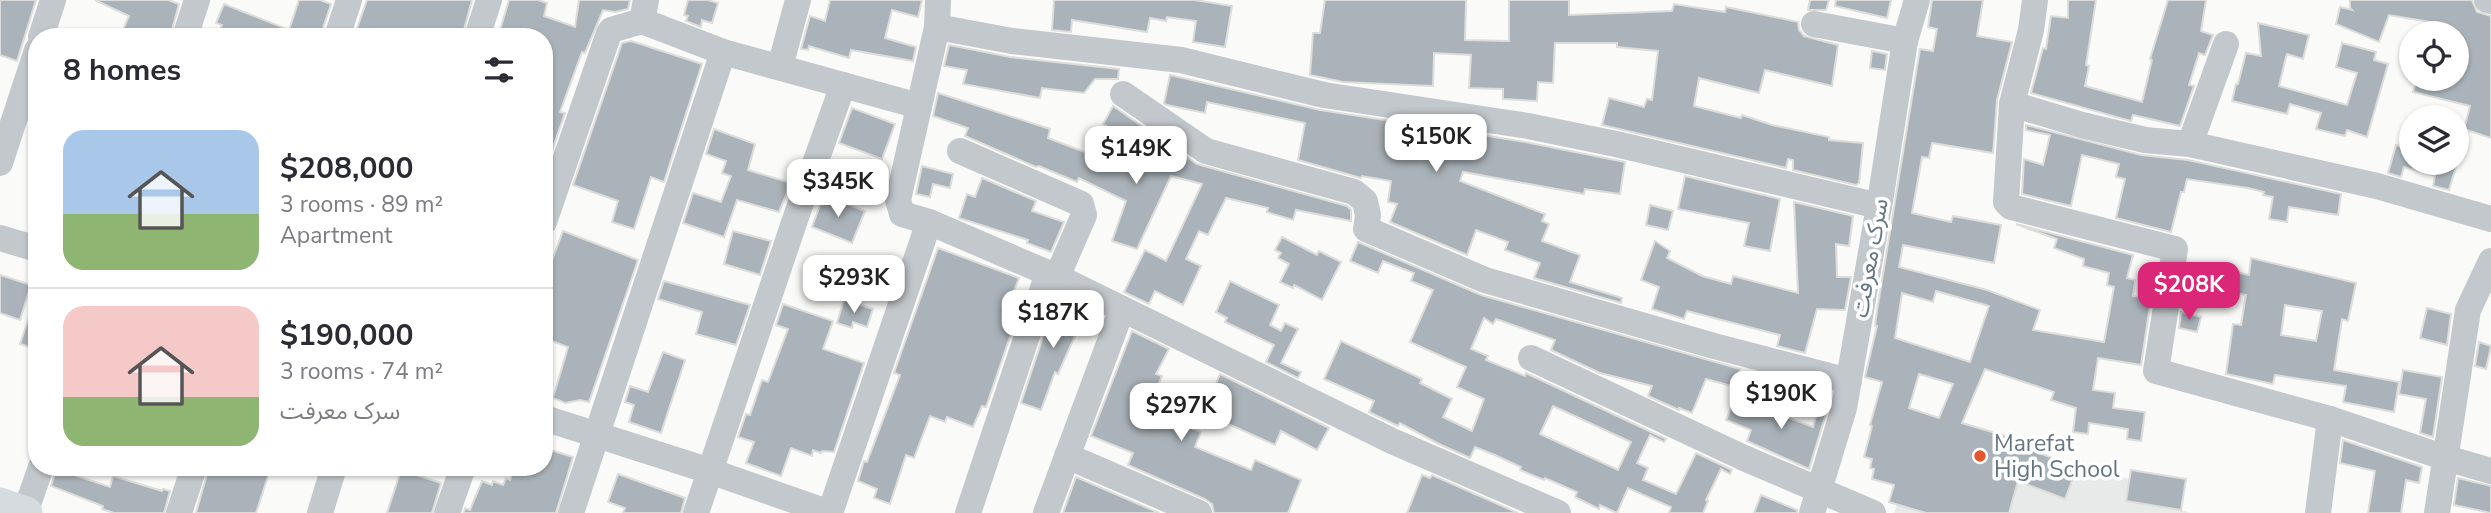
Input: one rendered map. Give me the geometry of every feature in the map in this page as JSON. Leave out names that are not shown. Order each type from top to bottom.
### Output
[{"type":"main road","points":[[0,504],[25,513]]},
{"type":"street","points":[[44,28],[53,0]]},
{"type":"street","points":[[188,28],[197,0]]},
{"type":"street","points":[[340,28],[349,0]]},
{"type":"street","points":[[480,28],[489,0]]},
{"type":"street","points":[[780,67],[798,0]]},
{"type":"street","points":[[938,0],[937,27],[898,200],[902,214],[929,222],[1052,275],[1392,441],[1558,513]]},
{"type":"street","name":"سرک معرفت","points":[[1817,502],[1844,408],[1905,41],[1917,0]]},
{"type":"street","points":[[2035,0],[2031,30],[2012,104],[2006,202],[2011,208],[2175,248],[2156,370],[2330,419],[2491,471]]},
{"type":"street","points":[[553,196],[609,33],[644,11],[723,52],[919,106]]},
{"type":"street","points":[[1814,24],[1905,41]]},
{"type":"street","points":[[937,27],[1012,41],[1181,60],[1324,95],[1528,126],[1616,144],[1879,206]]},
{"type":"street","points":[[2190,144],[2226,44]]},
{"type":"street","points":[[571,513],[723,52]]},
{"type":"street","points":[[0,163],[28,77]]},
{"type":"street","points":[[696,513],[843,85]]},
{"type":"street","points":[[1123,94],[1206,151],[1354,192],[1365,201],[1368,215],[1366,229],[1485,280],[1714,346],[1849,381]]},
{"type":"street","points":[[2012,104],[2082,125],[2146,140],[2190,144],[2377,186],[2491,219]]},
{"type":"street","points":[[960,151],[1081,204],[1084,208],[1084,215],[1052,275],[968,513]]},
{"type":"street","points":[[553,421],[830,513],[929,222]]},
{"type":"street","points":[[0,238],[28,246]]},
{"type":"street","points":[[2437,513],[2468,310],[2491,261]]},
{"type":"street","points":[[1046,513],[1122,309]]},
{"type":"street","points":[[1531,358],[1817,502],[1874,513]]},
{"type":"street","points":[[2318,513],[2330,419]]},
{"type":"street","points":[[1067,456],[1199,513]]},
{"type":"street","points":[[25,513],[38,476]]},
{"type":"street","points":[[179,513],[191,476]]},
{"type":"street","points":[[320,513],[331,476]]},
{"type":"street","points":[[447,513],[460,476]]},
{"type":"shaded area","name":"Marefat High School","points":[[1926,424],[2166,489],[2168,505],[2190,513],[1894,513]]},
{"type":"building","points":[[0,0],[36,0],[17,61],[0,55]]},
{"type":"building","points":[[95,0],[168,0],[179,4],[172,28],[124,28],[129,16]]},
{"type":"building","points":[[299,0],[320,0],[331,4],[323,28],[290,28]]},
{"type":"building","points":[[367,0],[472,0],[464,28],[357,28]]},
{"type":"building","points":[[509,0],[538,0],[547,3],[544,16],[575,27],[579,0],[630,0],[628,9],[615,12],[603,10],[585,53],[582,52],[560,112],[565,113],[553,147],[553,28],[501,28]]},
{"type":"building","points":[[688,0],[718,3],[712,23],[702,20],[701,27],[686,21],[688,16],[684,15]]},
{"type":"building","points":[[830,0],[922,0],[918,17],[892,10],[885,38],[916,47],[913,61],[851,50],[849,58],[809,46],[808,50],[801,49],[810,16],[825,21]]},
{"type":"building","points":[[1054,0],[1194,0],[1232,6],[1225,47],[1193,42],[1196,21],[1167,17],[1166,21],[1150,18],[1147,32],[1072,20],[1071,32],[1052,30]]},
{"type":"building","points":[[1325,0],[1466,0],[1465,40],[1509,41],[1509,0],[1569,0],[1569,15],[1672,11],[1674,4],[1725,12],[1726,7],[1798,22],[1799,30],[1804,36],[1838,45],[1832,86],[1765,70],[1759,93],[1699,78],[1694,106],[1741,118],[1742,115],[1772,125],[1829,137],[1829,140],[1863,143],[1859,183],[1856,185],[1793,170],[1793,160],[1788,159],[1786,168],[1602,125],[1609,98],[1644,107],[1647,99],[1652,100],[1658,51],[1617,47],[1617,43],[1555,43],[1553,83],[1538,82],[1537,101],[1503,99],[1503,89],[1469,88],[1471,55],[1434,53],[1433,86],[1343,82],[1310,75],[1313,33],[1320,33]]},
{"type":"building","points":[[1810,0],[1829,0],[1826,10],[1808,10]]},
{"type":"building","points":[[1836,0],[1891,0],[1887,18],[1835,6]]},
{"type":"building","points":[[1932,0],[1983,0],[1977,36],[2012,42],[1997,100],[1993,153],[1932,143],[1929,158],[1922,157],[1912,213],[1951,222],[1953,216],[2001,225],[1994,263],[1903,245],[1899,267],[1987,290],[2040,310],[2033,330],[2104,342],[2114,287],[2107,285],[2109,273],[2083,266],[2084,259],[2054,248],[2057,239],[2016,224],[2133,255],[2127,278],[2135,280],[2133,296],[2151,299],[2141,365],[2098,358],[2093,390],[2115,393],[2113,408],[2145,412],[2141,441],[2127,439],[2128,429],[2089,423],[2088,434],[2073,432],[2076,408],[2051,400],[2054,392],[1985,369],[1962,423],[2029,443],[2027,448],[2077,468],[2065,499],[2018,481],[2009,513],[1926,513],[1889,502],[1894,485],[1872,479],[1872,459],[1864,457],[1882,382],[1865,377],[1877,326],[1877,311],[1920,49],[1933,51],[1937,29],[1928,27]],"holes":[[[1936,291],[1989,306],[1970,362],[1895,338],[1902,293],[1933,302]],[[1919,374],[1953,384],[1939,418],[1909,408]]]},
{"type":"building","points":[[2068,0],[2096,0],[2085,86],[2142,102],[2152,60],[2150,59],[2168,0],[2206,0],[2201,31],[2213,35],[2205,55],[2199,53],[2189,85],[2194,86],[2180,126],[2133,115],[2131,121],[2031,93],[2043,48],[2046,49],[2051,16],[2068,18]]},
{"type":"building","points":[[2350,0],[2472,0],[2477,12],[2491,16],[2491,138],[2469,131],[2469,105],[2413,92],[2469,91],[2469,21],[2425,21],[2389,15],[2379,42],[2336,24],[2340,7],[2352,10]]},
{"type":"building","points":[[224,4],[284,28],[221,28],[222,25],[216,23]]},
{"type":"building","points":[[2258,23],[2309,35],[2303,59],[2287,54],[2279,86],[2347,105],[2357,73],[2336,67],[2342,43],[2376,52],[2374,60],[2388,64],[2367,137],[2347,130],[2345,136],[2316,129],[2321,113],[2290,104],[2287,114],[2232,101],[2246,53],[2261,56]]},
{"type":"building","points":[[631,41],[702,64],[664,182],[651,177],[634,229],[612,222],[618,201],[573,185],[622,43]]},
{"type":"building","points":[[949,45],[1010,57],[1119,69],[1118,79],[1095,79],[1084,93],[1042,88],[1040,98],[963,84],[967,70],[944,66]]},
{"type":"building","points":[[1872,51],[1887,54],[1885,70],[1870,68]]},
{"type":"building","points":[[1170,75],[1320,110],[1404,123],[1401,139],[1435,147],[1439,128],[1625,162],[1620,194],[1585,189],[1584,194],[1463,172],[1460,181],[1545,214],[1542,221],[1549,224],[1542,241],[1580,255],[1570,282],[1622,298],[1621,303],[1534,278],[1540,263],[1505,250],[1508,242],[1476,230],[1467,255],[1390,222],[1397,204],[1388,202],[1391,181],[1361,178],[1298,160],[1305,123],[1207,102],[1205,113],[1167,105],[1164,103]]},
{"type":"building","points":[[938,93],[1050,129],[1048,138],[1108,161],[1121,134],[1103,124],[1113,106],[1197,164],[1347,206],[1351,210],[1351,221],[1296,210],[1293,220],[1267,212],[1268,208],[1226,198],[1208,235],[1199,231],[1186,259],[1201,266],[1183,305],[1155,291],[1149,304],[1124,292],[1145,250],[1166,261],[1202,184],[1171,176],[1137,249],[1112,241],[1126,201],[1079,178],[1077,182],[1036,167],[965,136],[968,128],[933,116]]},
{"type":"building","points":[[852,108],[895,124],[882,159],[839,143]]},
{"type":"building","points":[[2026,125],[2141,155],[2188,160],[2341,194],[2338,215],[2289,207],[2287,222],[2269,219],[2273,197],[2263,195],[2264,192],[2187,179],[2171,232],[2116,218],[2125,179],[2116,177],[2119,164],[2082,155],[2071,206],[2022,194],[2024,159],[2043,165],[2050,135],[2026,130]]},
{"type":"building","points":[[714,129],[755,144],[748,170],[791,183],[779,212],[737,200],[724,237],[683,223],[693,193],[721,202],[731,176],[722,173],[726,161],[706,154]]},
{"type":"building","points":[[2396,145],[2399,146],[2401,177],[2388,173]]},
{"type":"building","points":[[922,166],[953,174],[950,188],[933,184],[930,197],[916,194]]},
{"type":"building","points":[[2432,175],[2453,175],[2449,190],[2433,186],[2435,176]]},
{"type":"building","points":[[1685,176],[1780,199],[1770,251],[1744,246],[1749,223],[1678,209]]},
{"type":"building","points":[[982,178],[1036,201],[1032,211],[1064,222],[1051,252],[1027,243],[1028,240],[959,218],[967,194],[975,197]]},
{"type":"building","points":[[824,195],[865,211],[852,243],[812,227]]},
{"type":"building","points":[[1794,202],[1853,216],[1849,246],[1836,244],[1837,277],[1851,277],[1845,310],[1817,309],[1805,353],[1777,346],[1780,335],[1687,311],[1684,319],[1652,309],[1659,287],[1641,280],[1655,241],[1670,251],[1667,258],[1702,276],[1731,284],[1733,276],[1798,293]]},
{"type":"building","points":[[1650,205],[1673,211],[1668,230],[1646,225]]},
{"type":"building","points":[[563,231],[638,260],[589,402],[580,400],[565,403],[553,398],[568,347],[553,341],[553,258]]},
{"type":"building","points":[[733,231],[771,241],[760,275],[724,264]]},
{"type":"building","points":[[1282,237],[1317,255],[1319,251],[1341,262],[1322,300],[1294,285],[1293,288],[1280,282],[1289,264],[1278,258],[1281,253],[1275,250]]},
{"type":"building","points":[[1358,242],[1481,295],[1740,369],[1735,387],[1706,379],[1692,413],[1648,396],[1652,386],[1600,373],[1551,350],[1555,340],[1496,319],[1493,324],[1484,318],[1471,349],[1488,356],[1486,360],[1525,376],[1526,373],[1666,439],[1664,442],[1650,435],[1637,463],[1648,468],[1643,480],[1676,494],[1696,453],[1732,470],[1730,474],[1721,469],[1706,500],[1708,501],[1703,513],[1669,513],[1671,507],[1628,488],[1617,513],[1600,505],[1599,509],[1575,497],[1577,492],[1520,470],[1521,467],[1495,455],[1475,447],[1470,458],[1400,423],[1398,426],[1369,412],[1374,401],[1324,379],[1341,341],[1422,379],[1420,383],[1452,399],[1443,417],[1472,431],[1484,399],[1457,387],[1466,367],[1410,342],[1433,290],[1411,281],[1414,273],[1383,261],[1378,273],[1350,261]],"holes":[[[1553,406],[1631,442],[1618,470],[1540,434]]]},
{"type":"building","points":[[938,248],[1019,278],[1007,309],[1018,313],[986,407],[982,406],[973,427],[947,417],[945,422],[930,416],[914,458],[906,455],[890,504],[874,498],[877,489],[858,481],[900,375],[894,373]]},
{"type":"building","points":[[2251,258],[2356,283],[2348,321],[2342,319],[2334,370],[2399,382],[2394,412],[2343,402],[2346,386],[2275,375],[2273,384],[2226,374],[2233,324],[2241,325],[2246,295],[2210,287],[2214,267],[2249,275]],"holes":[[[2285,305],[2322,311],[2316,341],[2281,335]]]},
{"type":"building","points":[[0,275],[28,284],[28,295],[20,320],[0,313]]},
{"type":"building","points":[[664,281],[750,305],[736,345],[696,334],[702,312],[658,299]]},
{"type":"building","points":[[1230,281],[1279,305],[1270,325],[1281,331],[1285,323],[1298,329],[1281,363],[1301,372],[1298,378],[1266,362],[1274,345],[1225,322],[1227,318],[1216,312]]},
{"type":"building","points":[[1057,295],[1087,309],[1058,374],[1055,372],[1041,410],[1021,403]]},
{"type":"building","points":[[844,300],[873,309],[867,327],[853,322],[852,328],[837,323]]},
{"type":"building","points":[[783,304],[833,321],[823,349],[864,363],[834,452],[821,453],[813,450],[812,456],[791,448],[781,476],[746,463],[754,442],[738,437],[746,414],[750,415],[762,380],[768,382],[788,329],[776,325]]},
{"type":"building","points":[[2427,308],[2451,314],[2447,345],[2420,338]]},
{"type":"building","points":[[2181,312],[2201,317],[2197,332],[2179,328]]},
{"type":"building","points":[[28,320],[28,346],[20,344]]},
{"type":"building","points":[[1132,331],[1169,349],[1156,374],[1162,376],[1147,410],[1201,432],[1195,447],[1251,470],[1255,460],[1301,480],[1288,513],[1214,513],[1212,504],[1205,499],[1128,465],[1133,453],[1091,436]]},
{"type":"building","points":[[2479,342],[2491,346],[2486,369],[2475,366]]},
{"type":"building","points":[[663,352],[685,360],[661,433],[629,422],[634,405],[625,402],[630,386],[648,392]]},
{"type":"building","points":[[2403,370],[2442,377],[2433,437],[2420,433],[2426,399],[2399,394]]},
{"type":"building","points":[[1220,374],[1329,428],[1317,450],[1281,431],[1275,445],[1204,413]]},
{"type":"building","points":[[1824,391],[1831,393],[1829,404],[1809,469],[1747,441],[1751,430],[1726,420],[1735,398],[1813,427]]},
{"type":"building","points":[[2343,440],[2422,467],[2419,483],[2406,480],[2401,513],[2368,513],[2375,471],[2340,463]]},
{"type":"building","points":[[553,451],[573,457],[556,513],[464,513],[465,508],[470,510],[482,481],[503,485],[506,478],[510,480],[511,476],[553,476]]},
{"type":"building","points":[[2131,470],[2186,479],[2181,510],[2126,501]]},
{"type":"building","points":[[618,474],[685,498],[681,513],[623,513],[625,508],[608,502]]},
{"type":"building","points":[[1422,475],[1430,478],[1432,475],[1518,513],[1407,513]]},
{"type":"building","points":[[54,476],[77,476],[110,487],[113,476],[170,491],[164,513],[114,513],[102,509],[103,506],[51,486]]},
{"type":"building","points":[[206,476],[268,476],[256,513],[196,513]]},
{"type":"building","points":[[399,476],[419,476],[441,483],[432,513],[387,513]]},
{"type":"building","points":[[1076,477],[1159,513],[1063,513]]},
{"type":"building","points":[[2458,478],[2491,486],[2491,513],[2454,505]]},
{"type":"building","points":[[1761,495],[1797,510],[1797,513],[1754,513]]},
{"type":"place","name":"Marefat High School","points":[[1980,456]]}]
